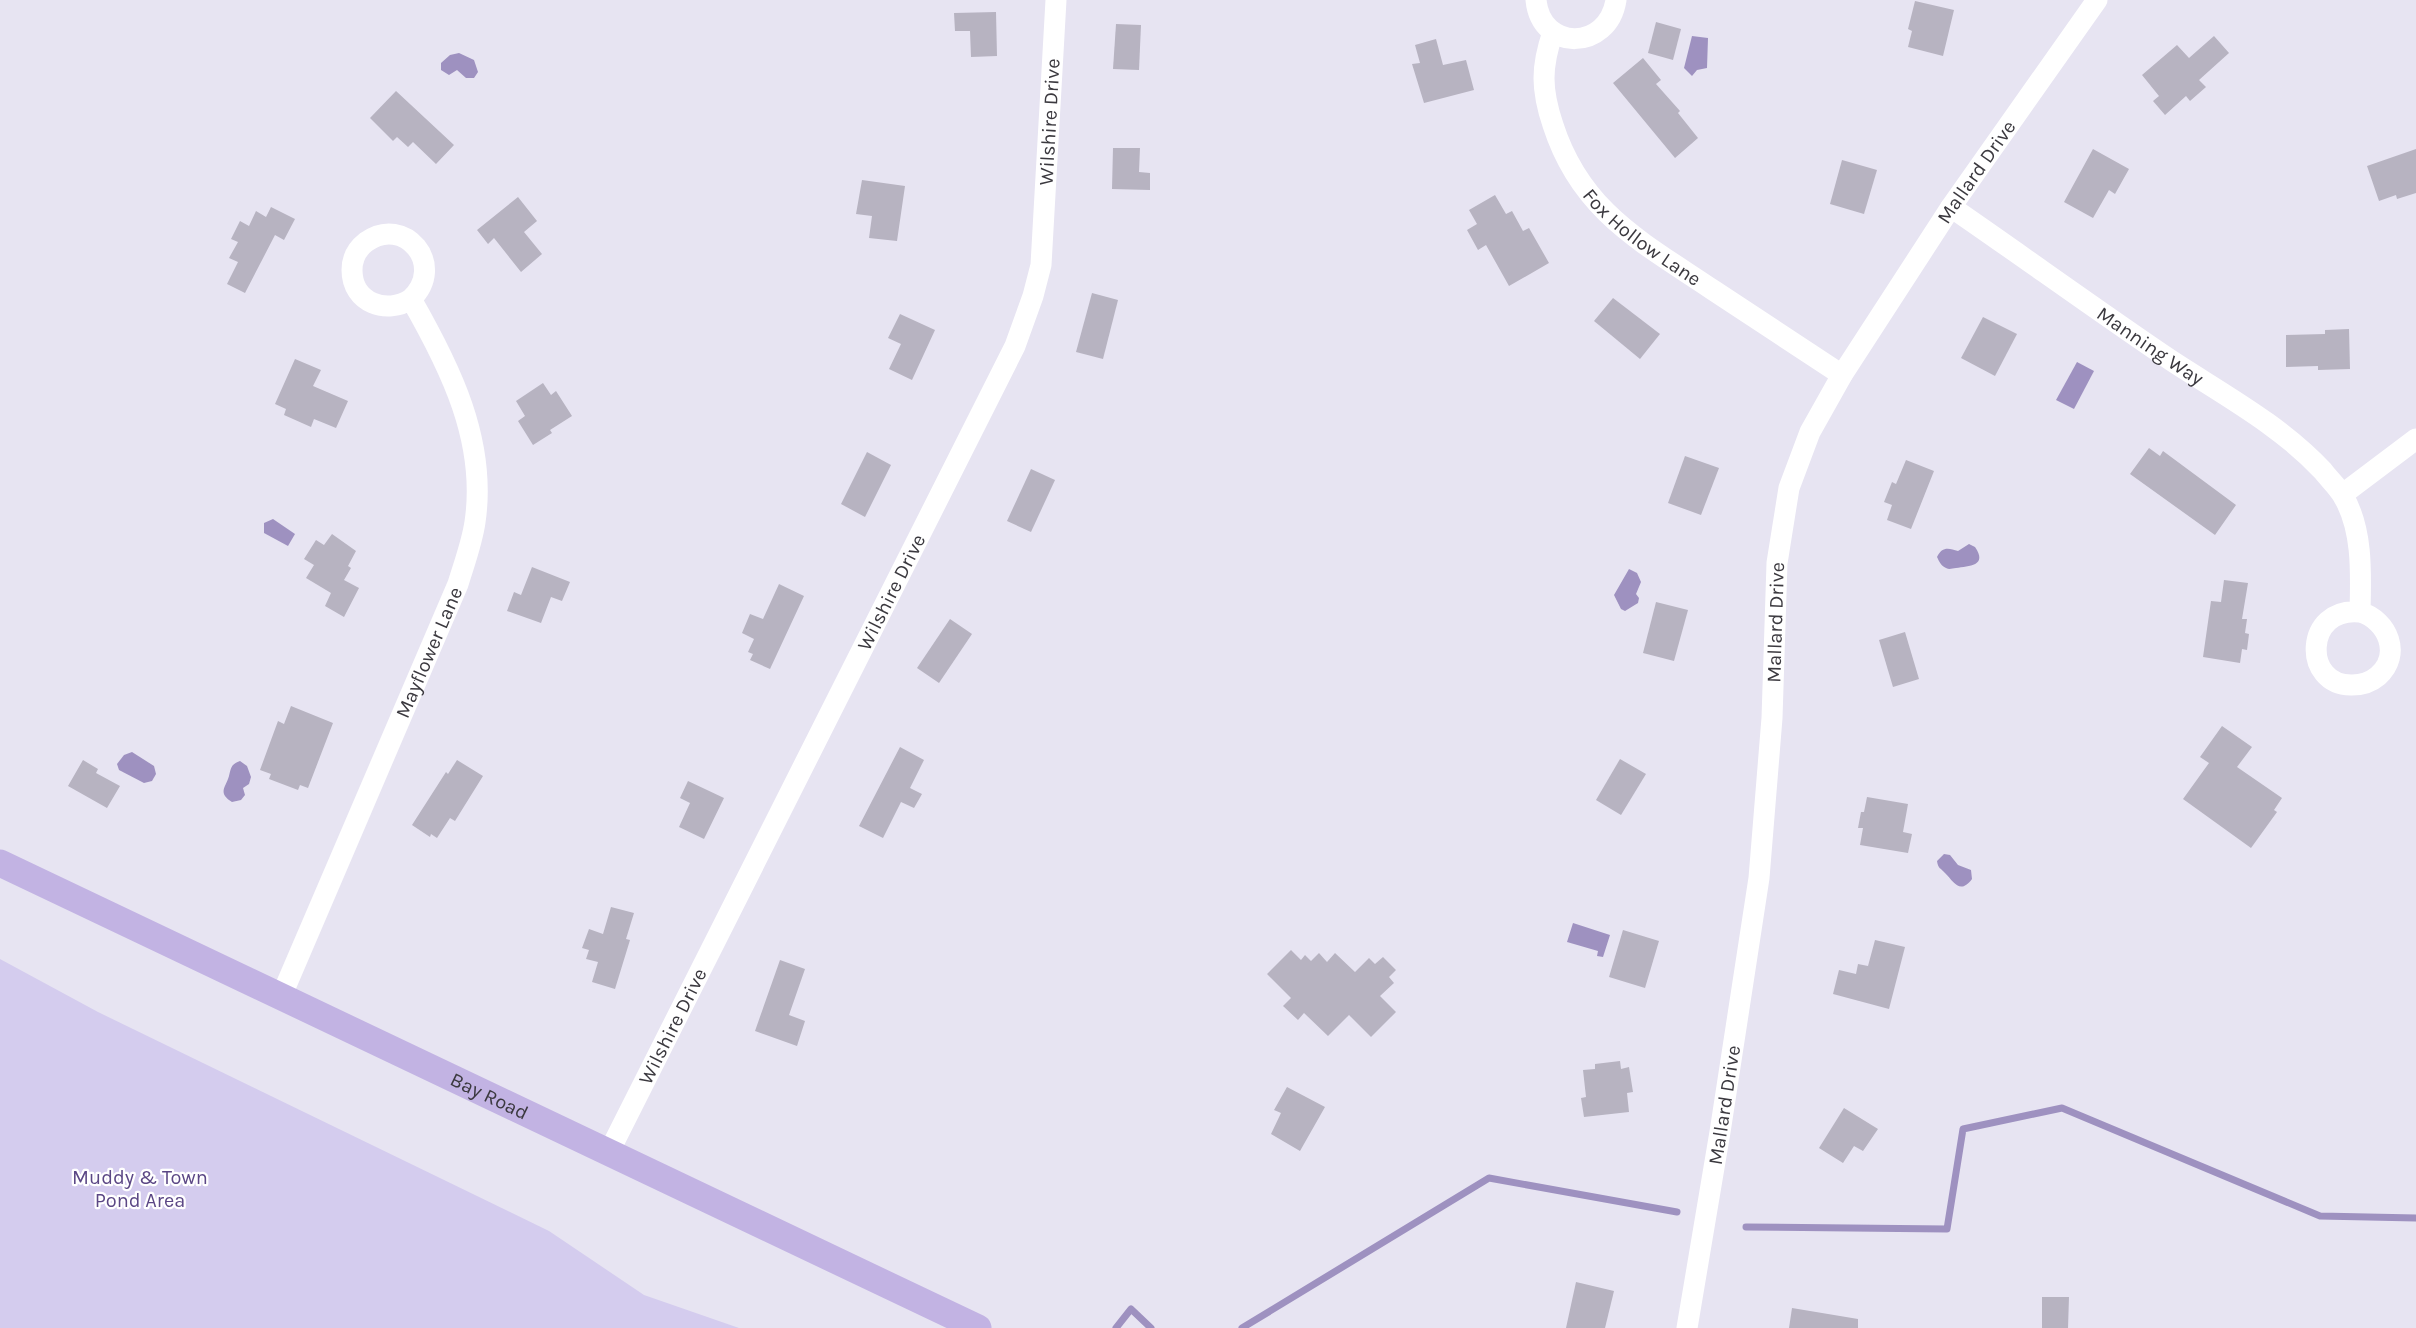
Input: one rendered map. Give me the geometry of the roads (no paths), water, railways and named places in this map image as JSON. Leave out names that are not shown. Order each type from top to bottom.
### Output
[{"type":"main road","name":"Bay Road","points":[[0,863],[978,1328]]},
{"type":"street","name":"Wilshire Drive","points":[[609,1152],[1015,346],[1034,296],[1041,264],[1056,0]]},
{"type":"street","points":[[1536,0],[1543,21],[1553,32],[1568,38],[1590,36],[1608,22],[1616,0]]},
{"type":"street","name":"Mallard Drive","points":[[1687,1328],[1724,1110],[1759,878],[1772,718],[1777,563],[1789,488],[1810,432],[1842,375],[1951,207],[2097,0]]},
{"type":"street","name":"Fox Hollow Lane","points":[[1553,32],[1543,70],[1548,110],[1564,156],[1588,194],[1603,211],[1646,245],[1842,375]]},
{"type":"street","name":"Manning Way","points":[[1951,207],[2171,360],[2279,431],[2314,462],[2343,494],[2353,518],[2360,571],[2360,612]]},
{"type":"street","name":"Mayflower Lane","points":[[281,997],[458,584],[475,523],[478,495],[476,465],[461,402],[438,346],[411,299]]},
{"type":"street","points":[[2343,494],[2416,439]]},
{"type":"waterway","points":[[1746,1227],[1947,1229],[1963,1129],[2062,1108],[2320,1216],[2416,1218]]},
{"type":"waterway","points":[[1242,1328],[1489,1178],[1677,1212]]},
{"type":"waterway","points":[[1116,1328],[1131,1309],[1151,1328]]},
{"type":"park label","name":"Muddy & Town Pond Area","points":[[140,1188]]}]
